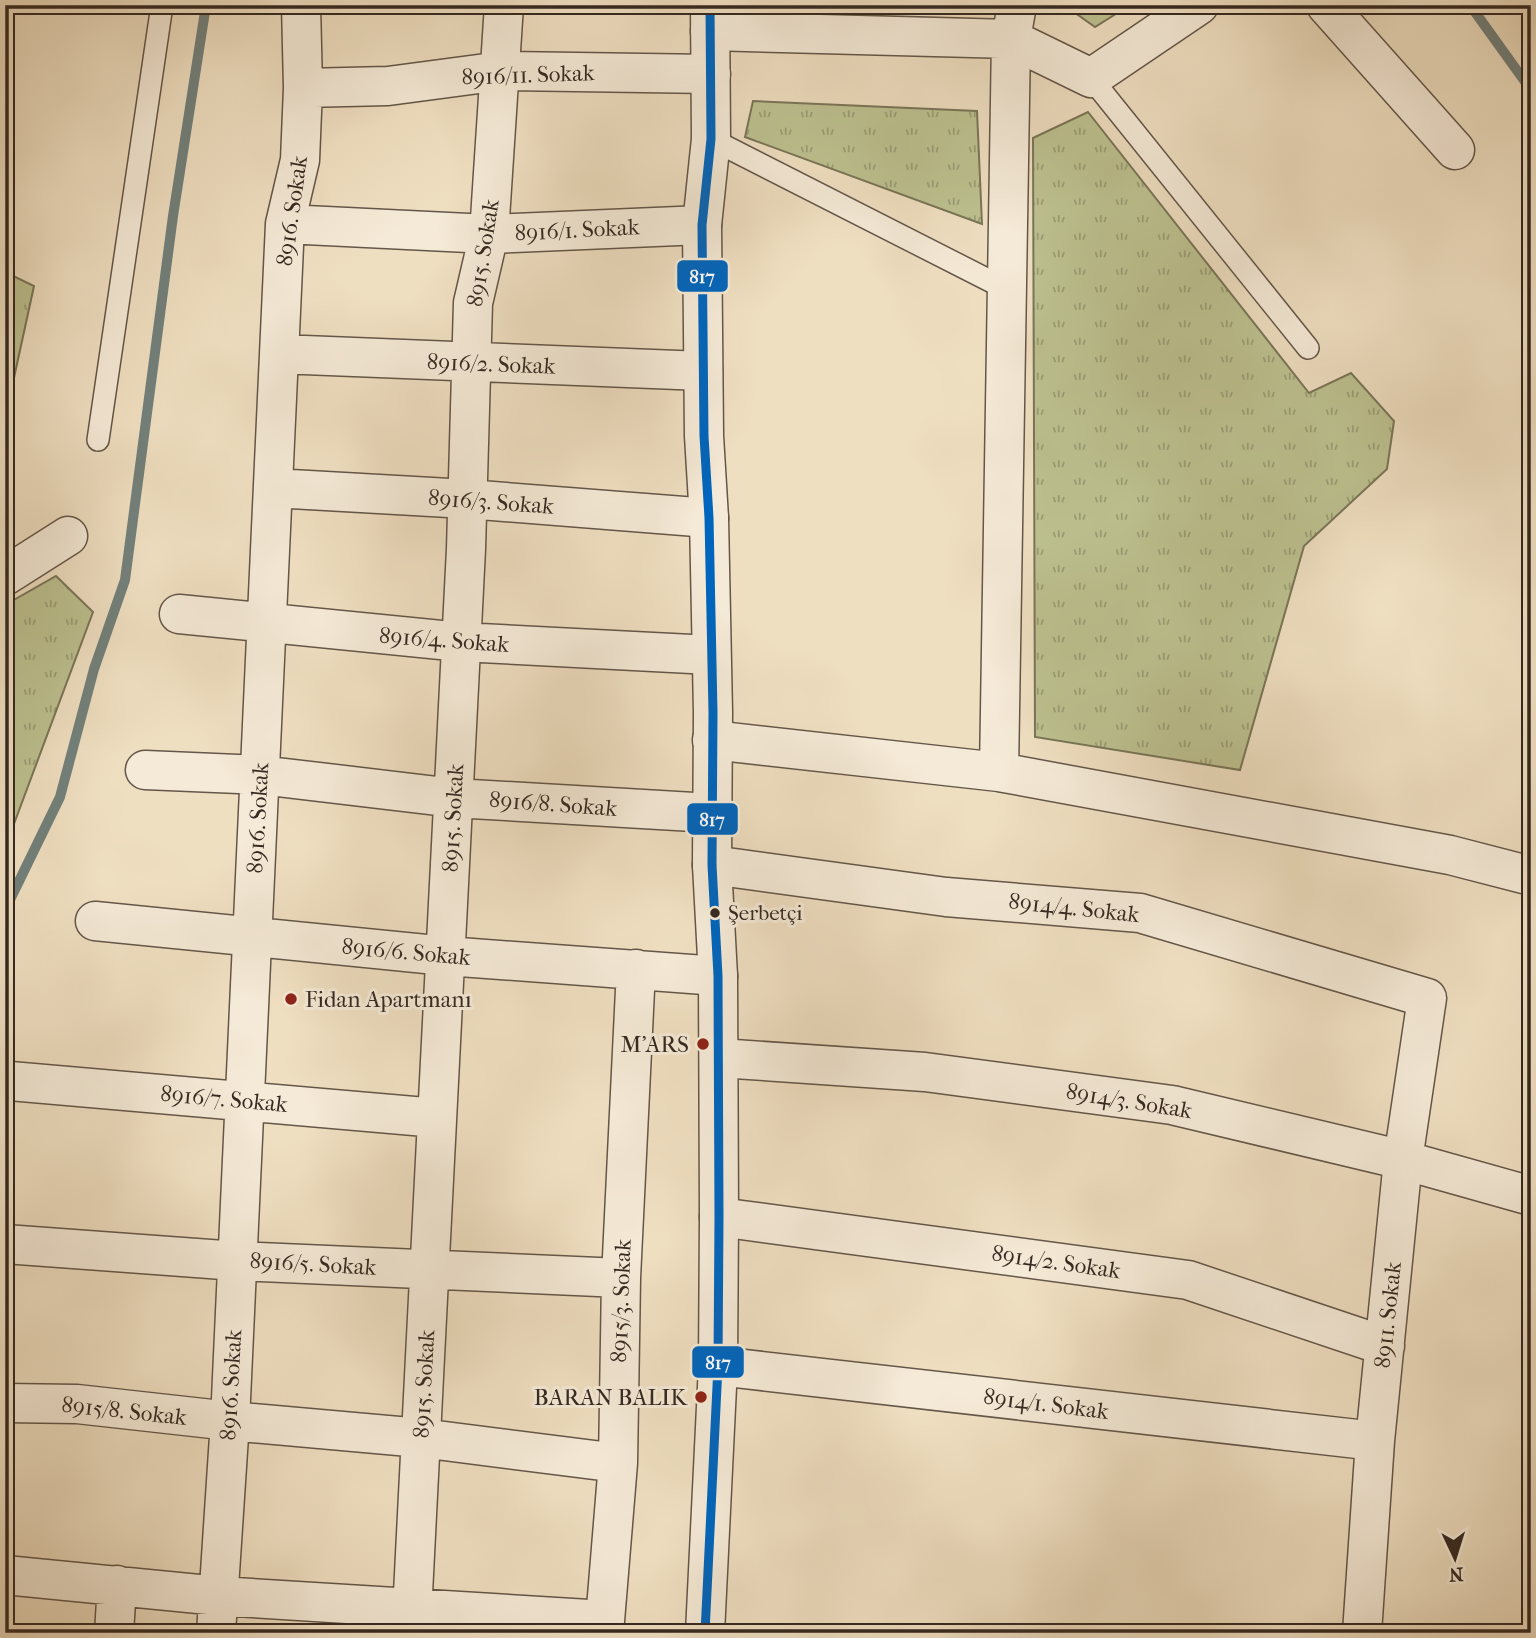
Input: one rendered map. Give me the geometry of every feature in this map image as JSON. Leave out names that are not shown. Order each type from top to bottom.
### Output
[{"type":"street","name":"8916. Sokak","points":[[218,1614],[230,1421],[285,224],[300,160],[303,88],[301,5]]},
{"type":"street","name":"8915. Sokak","points":[[412,1620],[454,798],[473,303],[489,234],[504,5]]},
{"type":"street","points":[[705,1633],[718,1366],[719,1217],[718,976],[712,865],[709,517],[703,371],[702,225],[711,139],[710,18],[1014,22],[1091,78],[1199,5]]},
{"type":"street","points":[[1326,5],[1455,150]]},
{"type":"street","points":[[999,772],[1006,289],[1014,22]]},
{"type":"street","name":"8916/11. Sokak","points":[[303,88],[388,86],[501,71],[711,74]]},
{"type":"street","name":"8916/1. Sokak","points":[[285,224],[489,234],[702,225]]},
{"type":"street","name":"8916/2. Sokak","points":[[279,354],[703,371]]},
{"type":"street","name":"8916/3. Sokak","points":[[273,488],[709,517]]},
{"type":"street","points":[[5,576],[68,536]]},
{"type":"street","name":"8916/4. Sokak","points":[[179,614],[267,625],[461,642],[711,655]]},
{"type":"street","points":[[712,740],[999,772],[1450,855],[1531,876]]},
{"type":"street","name":"8916/8. Sokak","points":[[145,770],[260,775],[454,798],[711,813]]},
{"type":"street","name":"8914/4. Sokak","points":[[712,865],[946,897],[1139,912],[1427,998]]},
{"type":"street","name":"8916/6. Sokak","points":[[95,921],[446,956],[718,976]]},
{"type":"street","name":"8915/3. Sokak","points":[[604,1626],[618,1463],[621,1278],[636,969]]},
{"type":"street","name":"8911. Sokak","points":[[1362,1633],[1375,1441],[1403,1160],[1427,998]]},
{"type":"street","name":"8914/3. Sokak","points":[[719,1058],[925,1072],[1172,1105],[1403,1160],[1531,1196]]},
{"type":"street","name":"8916/7. Sokak","points":[[10,1081],[437,1118]]},
{"type":"street","name":"8914/2. Sokak","points":[[719,1217],[1188,1280],[1385,1346]]},
{"type":"street","name":"8916/5. Sokak","points":[[5,1244],[237,1261],[621,1278]]},
{"type":"street","name":"8914/1. Sokak","points":[[718,1366],[1375,1441]]},
{"type":"street","name":"8915/8. Sokak","points":[[5,1403],[78,1404],[421,1438],[618,1463]]},
{"type":"street","points":[[5,1575],[117,1585],[218,1614],[604,1626]]},
{"type":"street","points":[[114,1633],[117,1585]]},
{"type":"lane","points":[[98,440],[162,5]]},
{"type":"lane","points":[[1091,78],[1308,348]]},
{"type":"lane","points":[[711,139],[1006,289]]},
{"type":"green space","points":[[1064,5],[1130,5],[1095,27]]},
{"type":"green space","points":[[753,101],[977,111],[982,224],[745,137]]},
{"type":"green space","points":[[1088,112],[1309,393],[1351,373],[1394,421],[1387,469],[1304,546],[1240,770],[1035,737],[1033,138]]},
{"type":"green space","points":[[5,272],[34,286],[5,419]]},
{"type":"green space","points":[[56,576],[93,612],[5,848],[5,605]]},
{"type":"waterway","points":[[5,910],[60,797],[94,669],[125,580],[173,216],[206,5]]},
{"type":"waterway","points":[[1470,5],[1531,90]]},
{"type":"transit line","name":"817","points":[[705,1633],[718,1366],[719,1217],[718,976],[712,865],[713,713],[709,518],[704,436],[702,225],[711,139],[710,5]]},
{"type":"place","name":"Şerbetçi","points":[[715,913]]},
{"type":"place","name":"Fidan Apartmanı","points":[[291,999]]},
{"type":"place","name":"M'ARS","points":[[703,1044]]},
{"type":"place","name":"BARAN BALIK","points":[[701,1397]]}]
